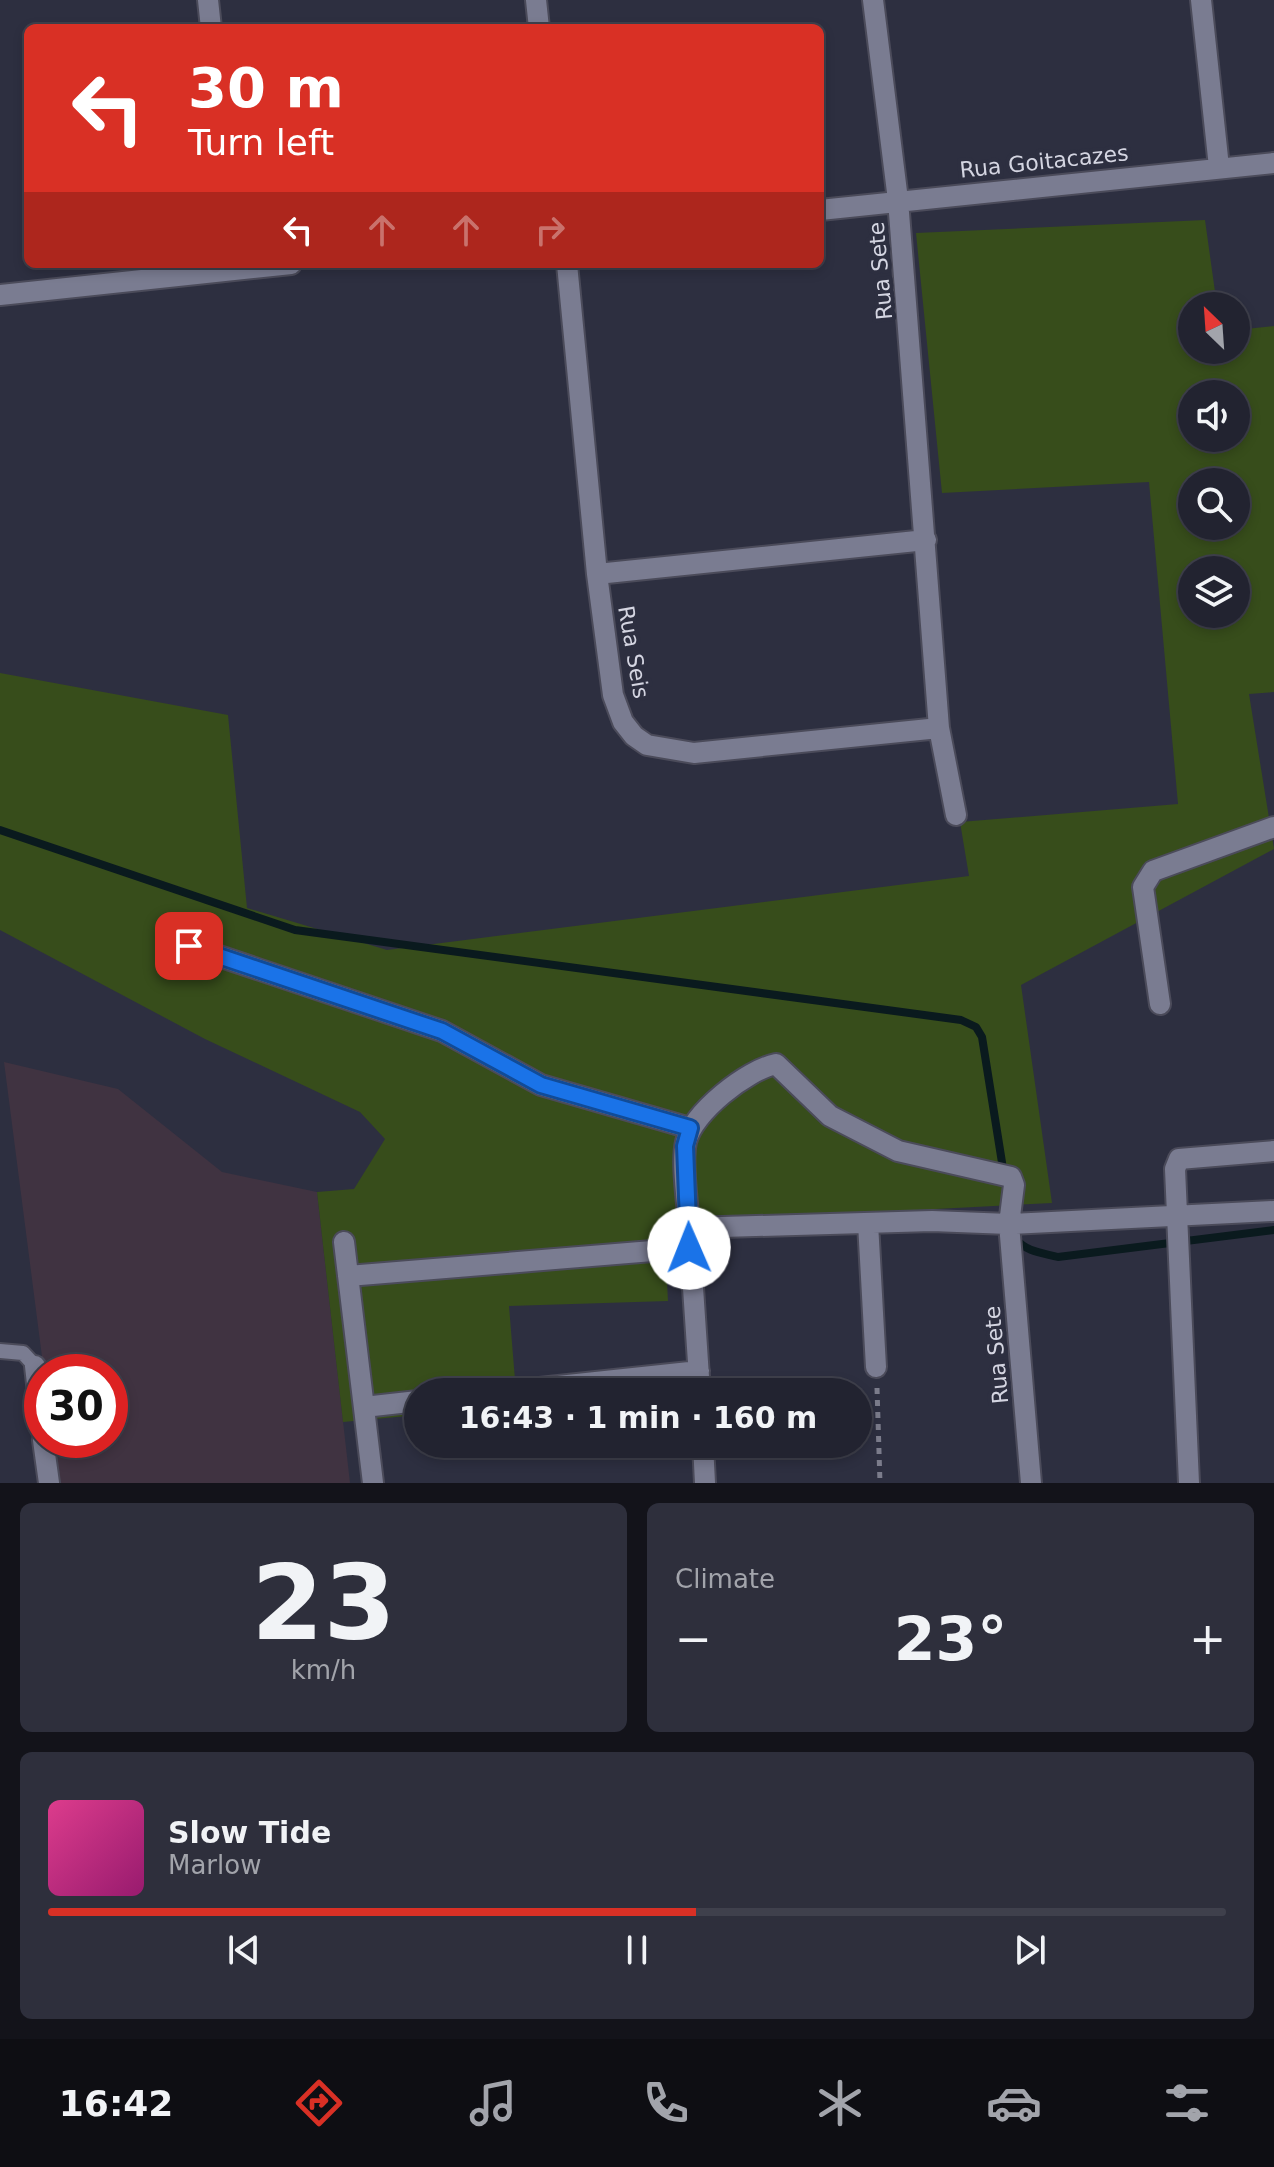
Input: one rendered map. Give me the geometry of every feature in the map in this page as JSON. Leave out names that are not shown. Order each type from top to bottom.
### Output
[{"type":"street","points":[[208,0],[211,24]]},
{"type":"street","points":[[536,0],[539,24]]},
{"type":"street","name":"Rua Sete","points":[[873,0],[898,200],[939,728],[956,815]]},
{"type":"street","points":[[1201,0],[1219,167]]},
{"type":"street","name":"Rua Goitacazes","points":[[824,209],[1274,163]]},
{"type":"street","points":[[0,295],[221,268]]},
{"type":"street","name":"Rua Seis","points":[[567,268],[597,574],[613,695],[623,722],[634,736],[647,745],[694,753],[939,728]]},
{"type":"street","points":[[597,574],[926,540]]},
{"type":"street","points":[[1160,1004],[1143,887],[1153,871],[1274,827]]},
{"type":"street","points":[[189,946],[442,1031],[541,1085],[690,1128],[685,1146],[699,1378]]},
{"type":"street","name":"Rua Sete","points":[[690,1128],[734,1084],[766,1066],[776,1064],[830,1116],[898,1151],[1011,1177],[1014,1185],[1009,1224],[1031,1483]]},
{"type":"street","points":[[1189,1483],[1175,1169],[1179,1159],[1274,1151]]},
{"type":"street","points":[[348,1276],[689,1238],[744,1227],[932,1221],[1009,1224],[1274,1211]]},
{"type":"street","points":[[868,1223],[876,1367]]},
{"type":"street","points":[[344,1242],[373,1483]]},
{"type":"street","points":[[633,1378],[699,1371]]},
{"type":"street","points":[[364,1407],[404,1403]]},
{"type":"street","points":[[46,1458],[49,1483]]},
{"type":"street","points":[[704,1458],[705,1483]]},
{"type":"lane","points":[[0,1351],[24,1354]]},
{"type":"path","points":[[876,1367],[880,1483]]},
{"type":"shaded area","points":[[4,1062],[118,1089],[222,1172],[317,1192],[350,1483],[58,1483],[55,1458],[128,1458],[128,1354],[42,1354]]},
{"type":"green space","points":[[1205,220],[1215,292],[1178,292],[1178,364],[1250,364],[1250,329],[1274,326],[1274,692],[1249,694],[1274,849],[1021,985],[1052,1203],[664,1223],[668,1301],[509,1306],[515,1378],[404,1378],[404,1416],[343,1422],[317,1192],[354,1189],[385,1139],[360,1112],[205,1039],[0,930],[0,673],[228,715],[247,908],[387,950],[969,876],[960,822],[1178,804],[1149,482],[942,493],[916,233]]},
{"type":"waterway","points":[[0,830],[295,930],[961,1020],[976,1027],[982,1037],[1004,1175]]},
{"type":"waterway","points":[[1016,1239],[1030,1249],[1058,1257],[1274,1230]]},
{"type":"route","points":[[189,946],[442,1031],[541,1085],[690,1128],[685,1146],[689,1248]]}]
